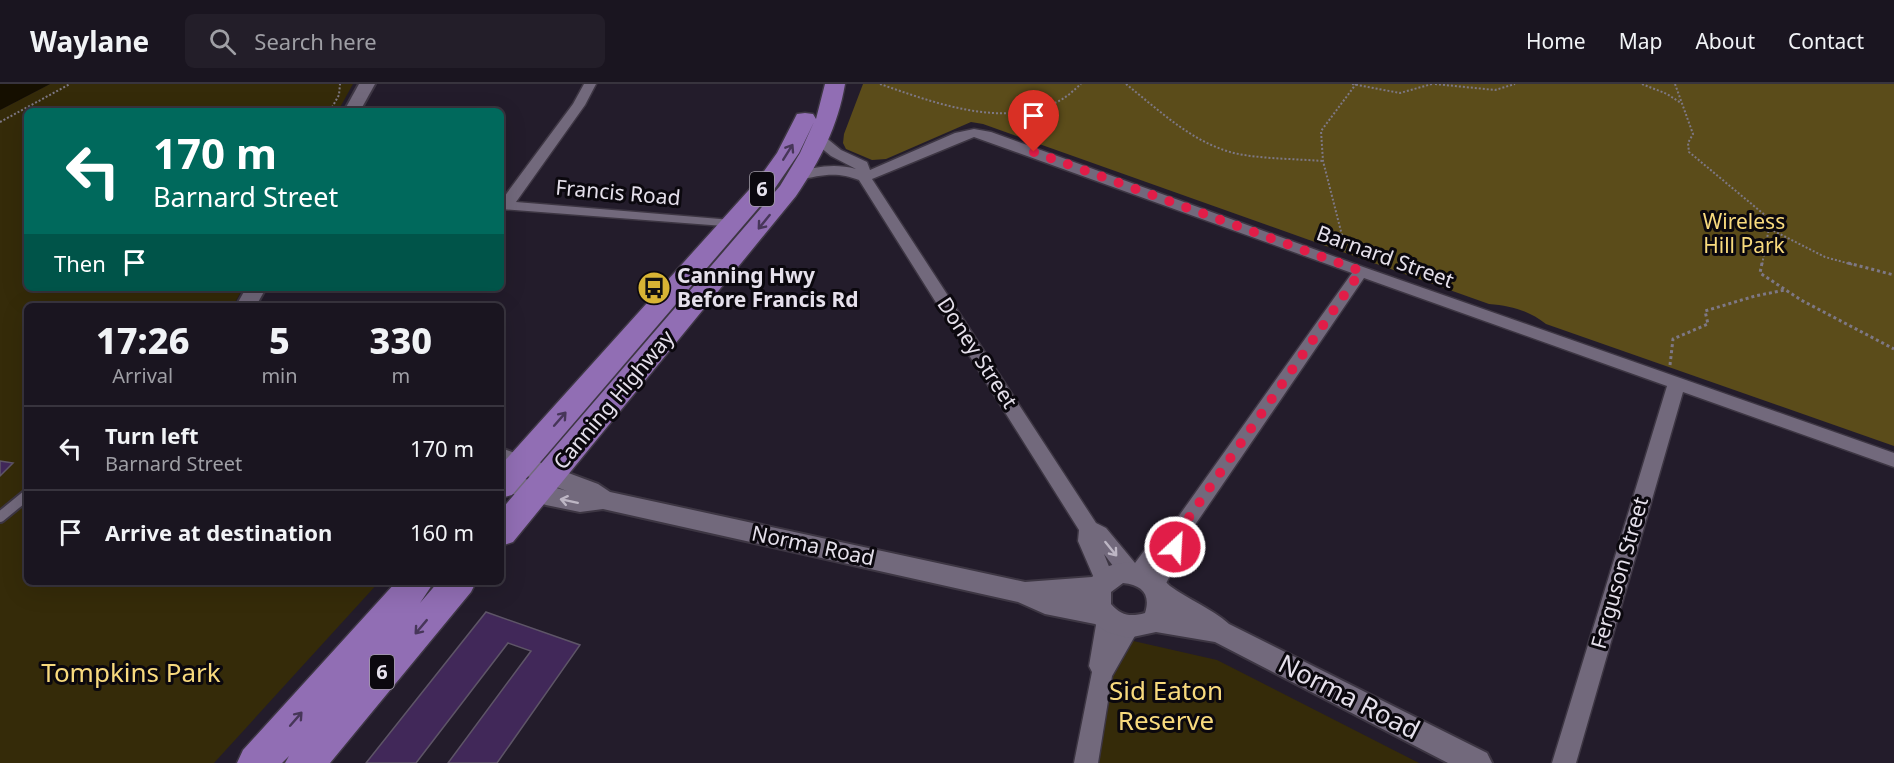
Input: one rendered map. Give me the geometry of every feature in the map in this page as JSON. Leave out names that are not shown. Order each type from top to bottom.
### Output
[{"type":"highway","name":"Canning Highway","points":[[506,474],[765,186],[788,153],[810,106],[815,84]]},
{"type":"highway","name":"Canning Highway","points":[[504,529],[748,240],[799,176],[826,122],[834,84]]},
{"type":"highway","name":"6","points":[[257,763],[414,585]]},
{"type":"highway","name":"6","points":[[305,763],[456,585]]},
{"type":"street","points":[[354,108],[367,84]]},
{"type":"street","points":[[504,205],[579,105],[590,84]]},
{"type":"street","name":"Barnard Street","points":[[864,177],[960,136],[982,134],[1676,384],[1894,460]]},
{"type":"street","name":"Doney Street","points":[[819,139],[836,153],[862,165],[864,177],[1089,529],[1099,534],[1146,581]]},
{"type":"street","points":[[799,176],[826,168],[840,168],[864,177]]},
{"type":"street","name":"Francis Road","points":[[504,205],[732,224]]},
{"type":"street","points":[[1146,581],[1175,547],[1178,533],[1361,271]]},
{"type":"street","name":"Ferguson Street","points":[[1564,763],[1676,384]]},
{"type":"street","name":"Norma Road","points":[[506,474],[543,483],[580,503],[603,500],[1023,592],[1070,591],[1101,583]]},
{"type":"street","name":"Doney Street","points":[[1089,529],[1088,540],[1101,583]]},
{"type":"street","points":[[1121,572],[1146,581],[1162,602],[1156,621],[1141,626],[1114,620],[1096,603],[1101,583],[1121,572]]},
{"type":"street","name":"Norma Road","points":[[1146,581],[1204,618],[1220,632],[1477,763]]},
{"type":"street","name":"Norma Road","points":[[1023,592],[1045,603],[1114,620]]},
{"type":"street","points":[[1086,763],[1101,676],[1109,658],[1114,620]]},
{"type":"street","name":"Norma Road","points":[[1156,621],[1220,632]]},
{"type":"lane","points":[[0,517],[24,497]]},
{"type":"path","points":[[26,108],[70,84]]},
{"type":"path","points":[[332,108],[339,95],[340,84]]},
{"type":"path","points":[[880,84],[922,100],[1005,115],[1050,106],[1074,92],[1081,84]]},
{"type":"path","points":[[1126,84],[1180,127],[1214,146],[1243,155],[1323,161]]},
{"type":"path","points":[[1342,255],[1345,247],[1323,161],[1321,131],[1354,84],[1400,93],[1434,84],[1495,90],[1515,84]]},
{"type":"path","points":[[1642,84],[1667,94],[1681,103]]},
{"type":"path","points":[[1676,84],[1681,93],[1681,103],[1693,134],[1688,141],[1689,152],[1766,216],[1769,228],[1760,273],[1786,290],[1894,349]]},
{"type":"path","points":[[0,122],[24,109]]},
{"type":"path","points":[[1769,228],[1825,257],[1894,275]]},
{"type":"path","points":[[1676,384],[1670,371],[1673,339],[1708,324],[1705,311],[1755,296],[1786,290]]},
{"type":"green space","name":"Tompkins Park","points":[[50,84],[353,84],[340,108],[24,108],[24,291],[241,291],[235,303],[24,303],[24,585],[376,585],[214,763],[0,763],[0,110]]},
{"type":"green space","name":"Wireless Hill Park","points":[[863,84],[1894,84],[1894,446],[1546,324],[1533,315],[1519,310],[1489,304],[983,124],[971,122],[886,159],[872,160],[846,149],[843,143],[844,134]]},
{"type":"green space","name":"Sid Eaton Reserve","points":[[1129,640],[1217,660],[1419,763],[1099,763],[1115,662]]},
{"type":"shaded area","points":[[0,84],[50,84],[0,110]]},
{"type":"building","points":[[0,461],[13,463],[0,476]]},
{"type":"building","points":[[486,612],[580,645],[497,763],[448,763],[531,651],[508,643],[416,763],[366,763]]},
{"type":"place","name":"Canning Hwy Before Francis Rd","points":[[654,288]]},
{"type":"route","points":[[1034,152],[1361,271],[1178,533],[1175,547]]}]
